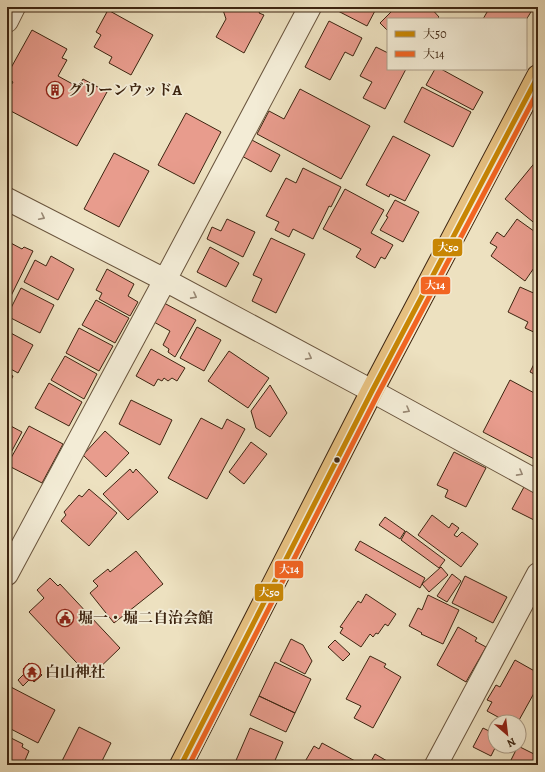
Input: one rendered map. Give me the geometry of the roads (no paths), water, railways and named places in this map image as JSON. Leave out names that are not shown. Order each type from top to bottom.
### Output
[{"type":"main road","points":[[181,765],[372,391],[538,76]]},
{"type":"street","points":[[7,21],[14,7]]},
{"type":"street","points":[[7,574],[310,7]]},
{"type":"street","points":[[7,199],[165,280],[538,482]]},
{"type":"street","points":[[436,765],[538,574]]},
{"type":"place","name":"グリーンウッドA","points":[[55,90]]},
{"type":"place","name":"堀一・堀二自治会館","points":[[65,618]]},
{"type":"place","name":"白山神社","points":[[32,672]]}]
